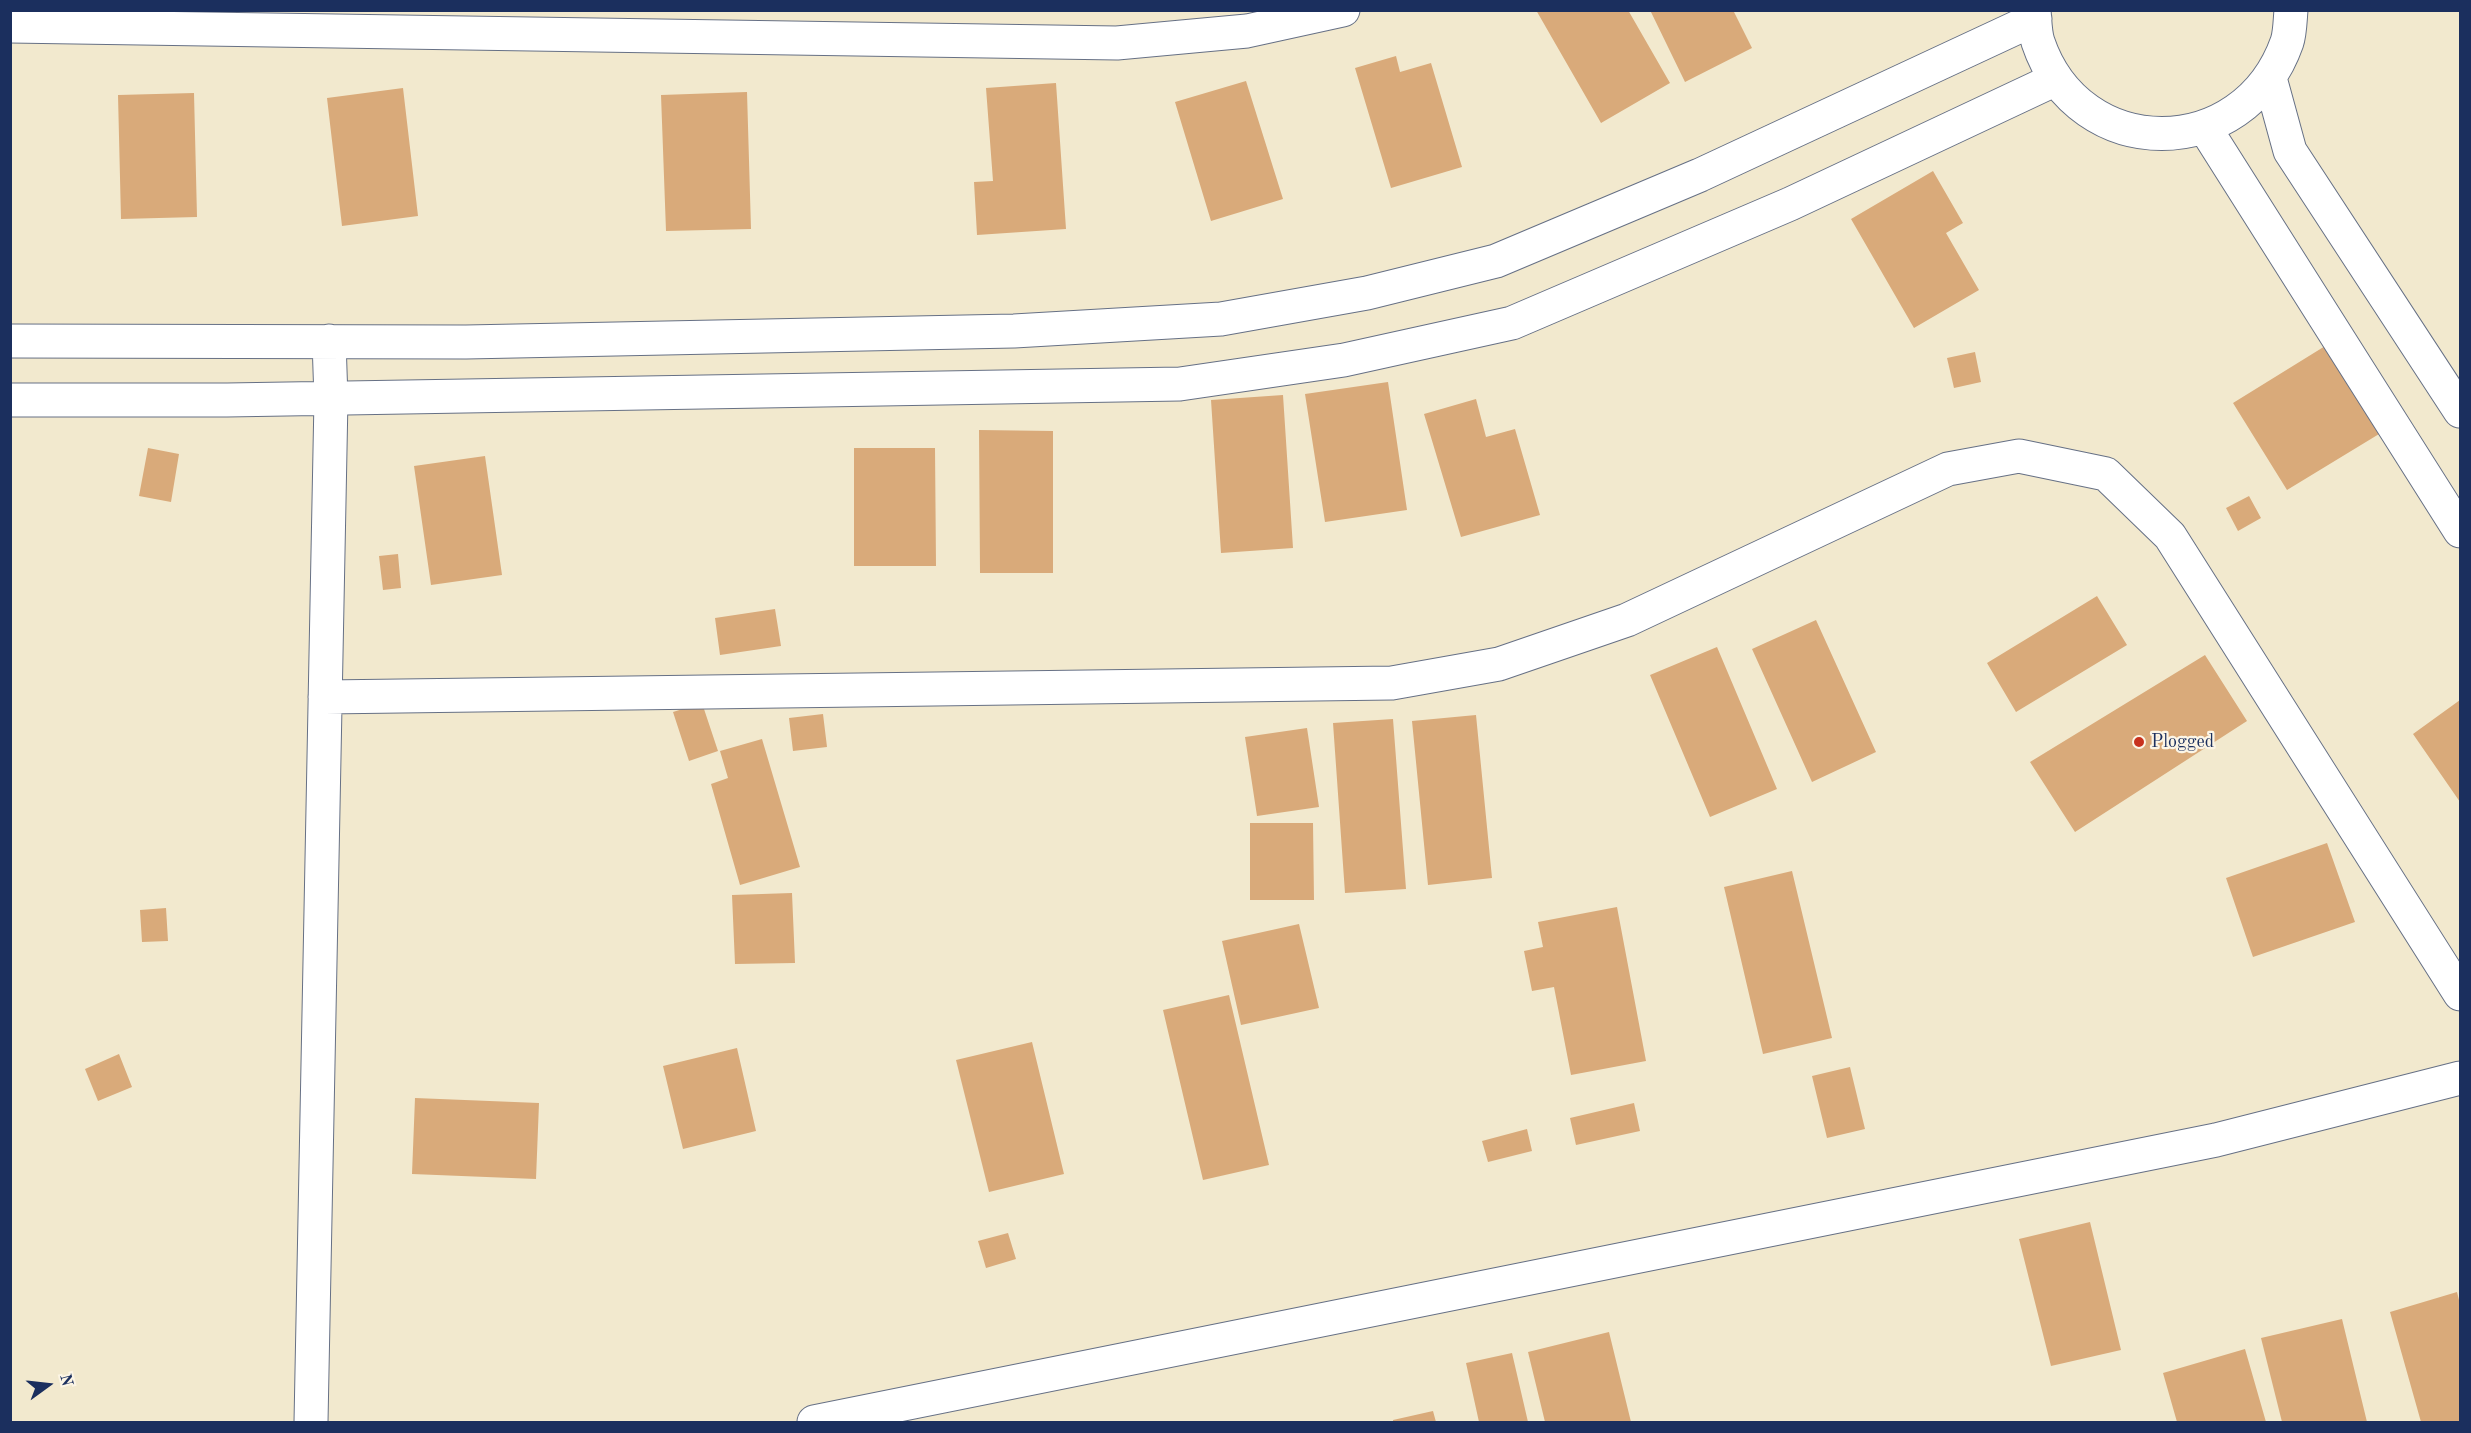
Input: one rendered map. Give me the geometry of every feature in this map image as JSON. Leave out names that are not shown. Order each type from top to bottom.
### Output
[{"type":"street","points":[[10,26],[740,24],[1117,43],[1247,31],[1342,10]]},
{"type":"street","points":[[10,341],[466,342],[1014,331],[1221,319],[1367,293],[1496,261],[1700,175],[2034,15],[2038,42],[2056,79],[2086,109],[2123,128],[2164,135],[2205,128],[2241,108],[2270,78],[2287,41],[2291,10]]},
{"type":"street","points":[[2270,78],[2290,151],[2460,411]]},
{"type":"street","points":[[10,400],[331,399],[1180,384],[1344,360],[1512,323],[1790,204],[2056,79]]},
{"type":"street","points":[[2205,128],[2460,531]]},
{"type":"street","points":[[311,1422],[331,399],[329,341]]},
{"type":"street","points":[[325,698],[1392,683],[1499,664],[1627,620],[1948,469],[2019,456],[2106,474],[2170,536],[2460,994]]},
{"type":"street","points":[[814,1422],[2216,1140],[2460,1078]]},
{"type":"building","points":[[1536,10],[1628,10],[1670,83],[1601,123]]},
{"type":"building","points":[[1650,10],[1733,10],[1752,48],[1685,82]]},
{"type":"building","points":[[1396,56],[1400,72],[1431,63],[1462,167],[1391,188],[1355,68]]},
{"type":"building","points":[[1246,81],[1283,199],[1211,221],[1175,102]]},
{"type":"building","points":[[1056,83],[1066,229],[977,235],[974,182],[993,181],[986,88]]},
{"type":"building","points":[[403,88],[418,216],[342,226],[327,98]]},
{"type":"building","points":[[747,92],[751,229],[666,231],[661,95]]},
{"type":"building","points":[[194,93],[197,217],[121,219],[118,95]]},
{"type":"building","points":[[1933,171],[1963,223],[1946,233],[1979,290],[1914,328],[1851,219]]},
{"type":"building","points":[[2330,343],[2384,431],[2287,490],[2233,403]]},
{"type":"building","points":[[1975,352],[1981,382],[1954,388],[1947,358]]},
{"type":"building","points":[[1388,382],[1407,510],[1325,522],[1305,394]]},
{"type":"building","points":[[1283,395],[1293,548],[1221,553],[1211,400]]},
{"type":"building","points":[[1476,399],[1486,437],[1515,429],[1540,515],[1461,537],[1424,414]]},
{"type":"building","points":[[979,430],[1053,431],[1053,573],[980,573]]},
{"type":"building","points":[[148,448],[179,454],[171,502],[139,496]]},
{"type":"building","points":[[854,448],[935,448],[936,566],[854,566]]},
{"type":"building","points":[[485,456],[502,575],[431,585],[414,466]]},
{"type":"building","points":[[2249,496],[2261,518],[2238,531],[2226,508]]},
{"type":"building","points":[[398,554],[401,588],[383,590],[379,556]]},
{"type":"building","points":[[2097,596],[2127,645],[2016,712],[1987,663]]},
{"type":"building","points":[[775,609],[781,646],[720,655],[715,618]]},
{"type":"building","points":[[1816,620],[1876,752],[1812,782],[1752,649]]},
{"type":"building","points":[[1717,647],[1777,789],[1710,817],[1650,675]]},
{"type":"building","name":"Plogged","points":[[2205,655],[2247,721],[2075,832],[2030,762]]},
{"type":"building","points":[[2460,700],[2460,802],[2413,734]]},
{"type":"building","points":[[702,703],[718,751],[689,761],[673,712]]},
{"type":"building","points":[[823,714],[827,747],[793,751],[789,718]]},
{"type":"building","points":[[1476,715],[1492,878],[1428,885],[1412,721]]},
{"type":"building","points":[[1393,719],[1406,889],[1345,893],[1333,723]]},
{"type":"building","points":[[1307,728],[1319,807],[1257,816],[1245,737]]},
{"type":"building","points":[[762,739],[800,867],[740,885],[711,784],[728,778],[720,751]]},
{"type":"building","points":[[1250,823],[1313,823],[1314,900],[1250,900]]},
{"type":"building","points":[[2327,843],[2355,922],[2253,957],[2226,878]]},
{"type":"building","points":[[1792,871],[1832,1038],[1763,1054],[1724,887]]},
{"type":"building","points":[[792,893],[795,963],[735,964],[732,895]]},
{"type":"building","points":[[1617,907],[1646,1061],[1571,1075],[1554,987],[1532,991],[1524,951],[1543,947],[1538,922]]},
{"type":"building","points":[[166,908],[168,941],[142,942],[140,910]]},
{"type":"building","points":[[1299,924],[1319,1008],[1241,1025],[1222,941]]},
{"type":"building","points":[[1229,995],[1269,1165],[1203,1180],[1163,1010]]},
{"type":"building","points":[[1032,1042],[1064,1174],[989,1192],[956,1060]]},
{"type":"building","points":[[737,1048],[756,1131],[683,1149],[663,1066]]},
{"type":"building","points":[[119,1054],[132,1087],[98,1101],[85,1069]]},
{"type":"building","points":[[1850,1067],[1865,1129],[1827,1138],[1812,1076]]},
{"type":"building","points":[[415,1098],[539,1103],[536,1179],[412,1174]]},
{"type":"building","points":[[1634,1103],[1640,1131],[1576,1145],[1570,1118]]},
{"type":"building","points":[[1527,1129],[1532,1151],[1488,1162],[1482,1141]]},
{"type":"building","points":[[2090,1222],[2121,1350],[2051,1366],[2019,1239]]},
{"type":"building","points":[[1008,1233],[1016,1259],[986,1268],[978,1241]]},
{"type":"building","points":[[2457,1292],[2460,1304],[2460,1422],[2421,1422],[2390,1312]]},
{"type":"building","points":[[2342,1319],[2367,1422],[2282,1422],[2261,1338]]},
{"type":"building","points":[[1609,1332],[1631,1422],[1545,1422],[1528,1352]]},
{"type":"building","points":[[2245,1349],[2266,1422],[2177,1422],[2163,1373]]},
{"type":"building","points":[[1512,1353],[1528,1422],[1479,1422],[1466,1363]]},
{"type":"building","points":[[1433,1411],[1436,1422],[1393,1422],[1393,1420]]},
{"type":"place","name":"Plogged","points":[[2139,742]]}]
